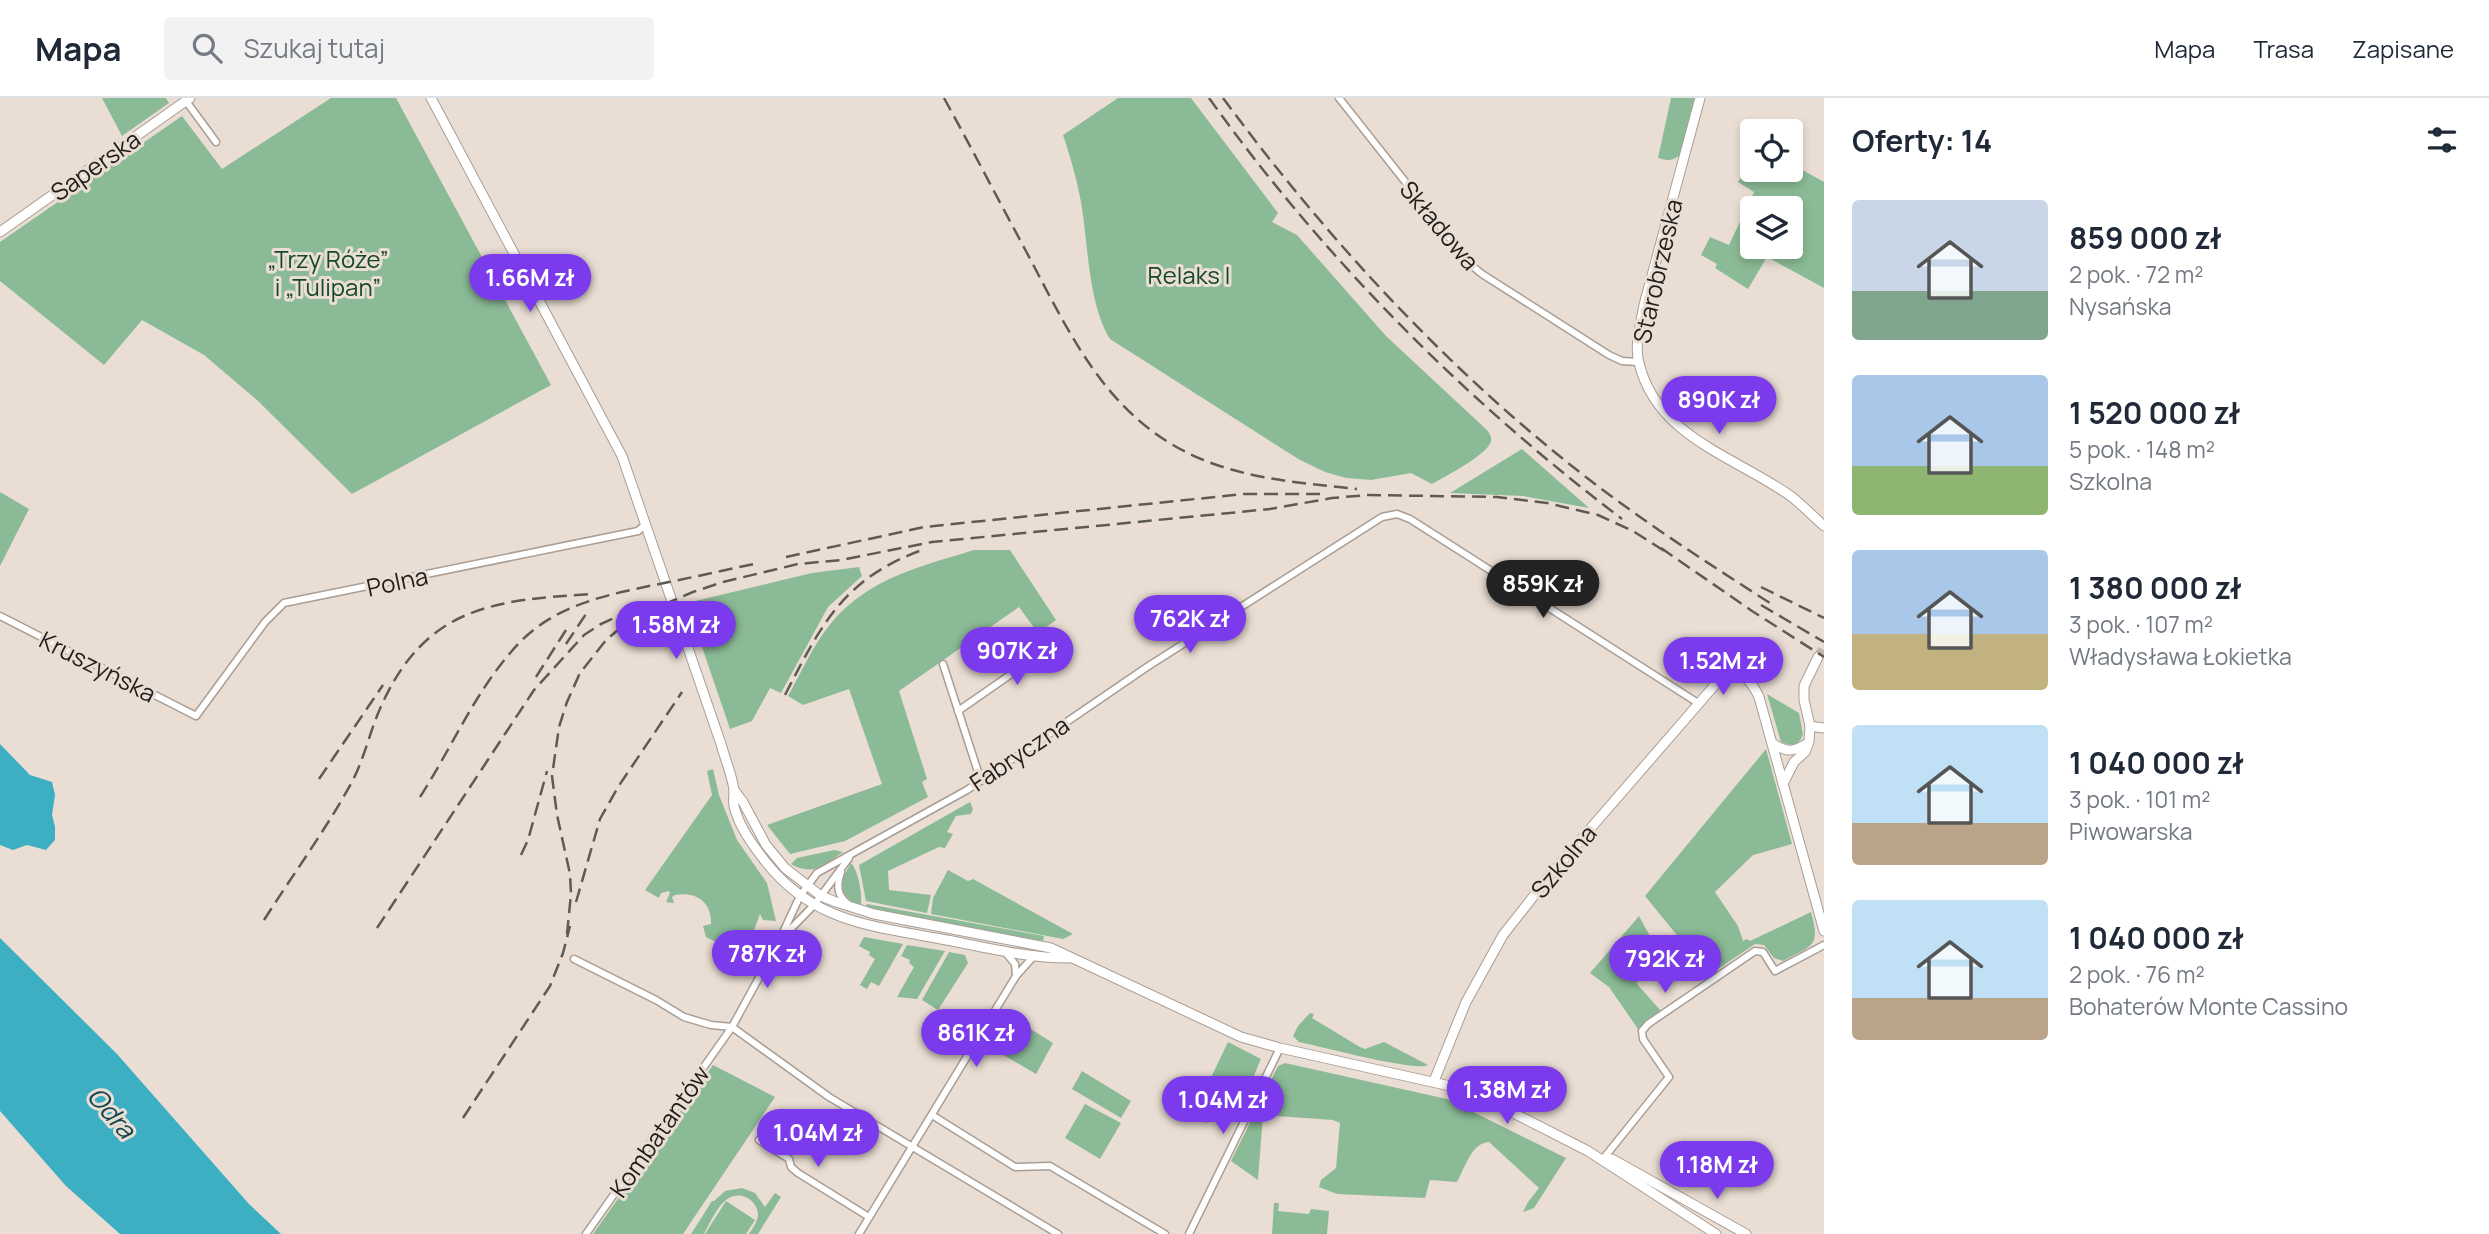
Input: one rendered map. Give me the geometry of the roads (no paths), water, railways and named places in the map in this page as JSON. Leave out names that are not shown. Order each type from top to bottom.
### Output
[{"type":"main road","points":[[431,98],[613,438],[629,474],[721,744],[734,790],[734,805],[750,841],[777,875],[800,895],[838,917],[1003,951],[1069,958]]},
{"type":"main road","name":"Starobrzeska","points":[[1700,98],[1644,305],[1638,338],[1638,362],[1659,406],[1675,425],[1791,497],[1824,526]]},
{"type":"main road","name":"Saperska","points":[[0,232],[188,99]]},
{"type":"main road","points":[[1783,784],[1794,762],[1805,752],[1809,742],[1810,726],[1804,686],[1818,657]]},
{"type":"main road","name":"Szkolna","points":[[1433,1081],[1462,1011],[1503,935],[1551,874],[1722,675],[1733,669],[1755,688],[1772,743]]},
{"type":"main road","points":[[1810,726],[1824,729]]},
{"type":"main road","points":[[1772,743],[1788,751],[1798,749],[1809,742]]},
{"type":"main road","points":[[1772,743],[1824,931]]},
{"type":"main road","points":[[1777,761],[1788,764],[1794,762]]},
{"type":"main road","points":[[734,790],[766,845],[785,867],[806,886],[821,895],[853,909],[1045,946],[1228,1031],[1280,1048],[1433,1081],[1480,1096],[1603,1159],[1610,1167],[1716,1234]]},
{"type":"main road","points":[[1603,1159],[1612,1159],[1746,1234]]},
{"type":"street","name":"Składowa","points":[[1339,98],[1471,265],[1609,355],[1622,361],[1638,362]]},
{"type":"street","points":[[188,99],[216,142]]},
{"type":"street","name":"Fabryczna","points":[[779,941],[800,895],[817,873],[981,781],[1046,734],[1296,570],[1382,517],[1398,514],[1420,525],[1698,703]]},
{"type":"street","name":"Polna","points":[[196,716],[265,622],[284,603],[638,531],[646,524]]},
{"type":"street","name":"Kruszyńska","points":[[0,616],[196,716]]},
{"type":"street","points":[[958,711],[1059,639]]},
{"type":"street","points":[[943,664],[981,781]]},
{"type":"street","name":"Fabryczna","points":[[779,941],[814,905],[850,856]]},
{"type":"street","points":[[843,865],[838,891],[853,909]]},
{"type":"street","name":"Kombatantów","points":[[586,1234],[732,1027],[779,941]]},
{"type":"street","points":[[1603,1159],[1669,1077],[1643,1039],[1642,1031],[1648,1024],[1755,951],[1763,952],[1774,971],[1824,945]]},
{"type":"street","points":[[1003,951],[1012,959],[1016,976]]},
{"type":"street","points":[[859,1234],[1016,976],[1034,956]]},
{"type":"street","points":[[574,959],[684,1017],[732,1027],[829,1097],[1058,1234]]},
{"type":"street","points":[[1189,1234],[1280,1048]]},
{"type":"street","points":[[932,1115],[1015,1167],[1050,1166],[1165,1234]]},
{"type":"street","points":[[759,1140],[789,1159],[791,1167],[798,1173],[869,1217]]},
{"type":"water","points":[[0,744],[30,775],[52,782],[55,795],[52,815],[55,840],[46,850],[27,845],[13,850],[0,845]]},
{"type":"water","name":"Odra","points":[[0,938],[117,1054],[249,1204],[281,1234],[120,1234],[66,1186],[0,1111]]},
{"type":"tunnel","points":[[1818,657],[1824,646]]},
{"type":"railway","points":[[944,98],[1077,344],[1117,399],[1141,422],[1169,442],[1201,459],[1239,472],[1278,480],[1357,489]]},
{"type":"railway","points":[[1209,98],[1300,215],[1400,324],[1452,376],[1507,425],[1622,519]]},
{"type":"railway","points":[[1223,98],[1344,248],[1479,387],[1600,488],[1673,540],[1773,605]]},
{"type":"railway","points":[[786,557],[924,527],[1244,494],[1320,494]]},
{"type":"railway","points":[[567,934],[570,874],[557,815],[552,776],[559,727],[567,702],[580,673],[606,640],[642,614],[693,592],[798,564],[841,560],[932,542],[1270,509],[1332,498],[1368,495],[1497,497],[1547,503],[1598,515],[1633,531],[1669,554]]},
{"type":"railway","points":[[1661,548],[1824,657]]},
{"type":"railway","points":[[785,695],[823,626],[853,590],[872,575],[922,550]]},
{"type":"railway","points":[[420,797],[497,669],[527,635],[544,622],[583,603],[625,591],[759,563]]},
{"type":"railway","points":[[1761,587],[1824,618]]},
{"type":"railway","points":[[264,920],[343,798],[358,770],[384,700],[402,668],[422,644],[445,626],[497,605],[592,594]]},
{"type":"railway","points":[[377,928],[534,690],[584,635],[644,604]]},
{"type":"railway","points":[[1761,605],[1824,642]]},
{"type":"railway","points":[[566,644],[586,614]]},
{"type":"railway","points":[[536,677],[566,630]]},
{"type":"railway","points":[[319,779],[383,685]]},
{"type":"railway","points":[[576,902],[600,819],[618,787],[682,692]]},
{"type":"railway","points":[[521,855],[528,840],[547,771]]},
{"type":"railway","points":[[463,1118],[550,986],[570,926]]},
{"type":"park label","name":"„Trzy Róże” i „Tulipan”","points":[[328,272]]},
{"type":"park label","name":"Relaks I","points":[[1189,274]]}]
